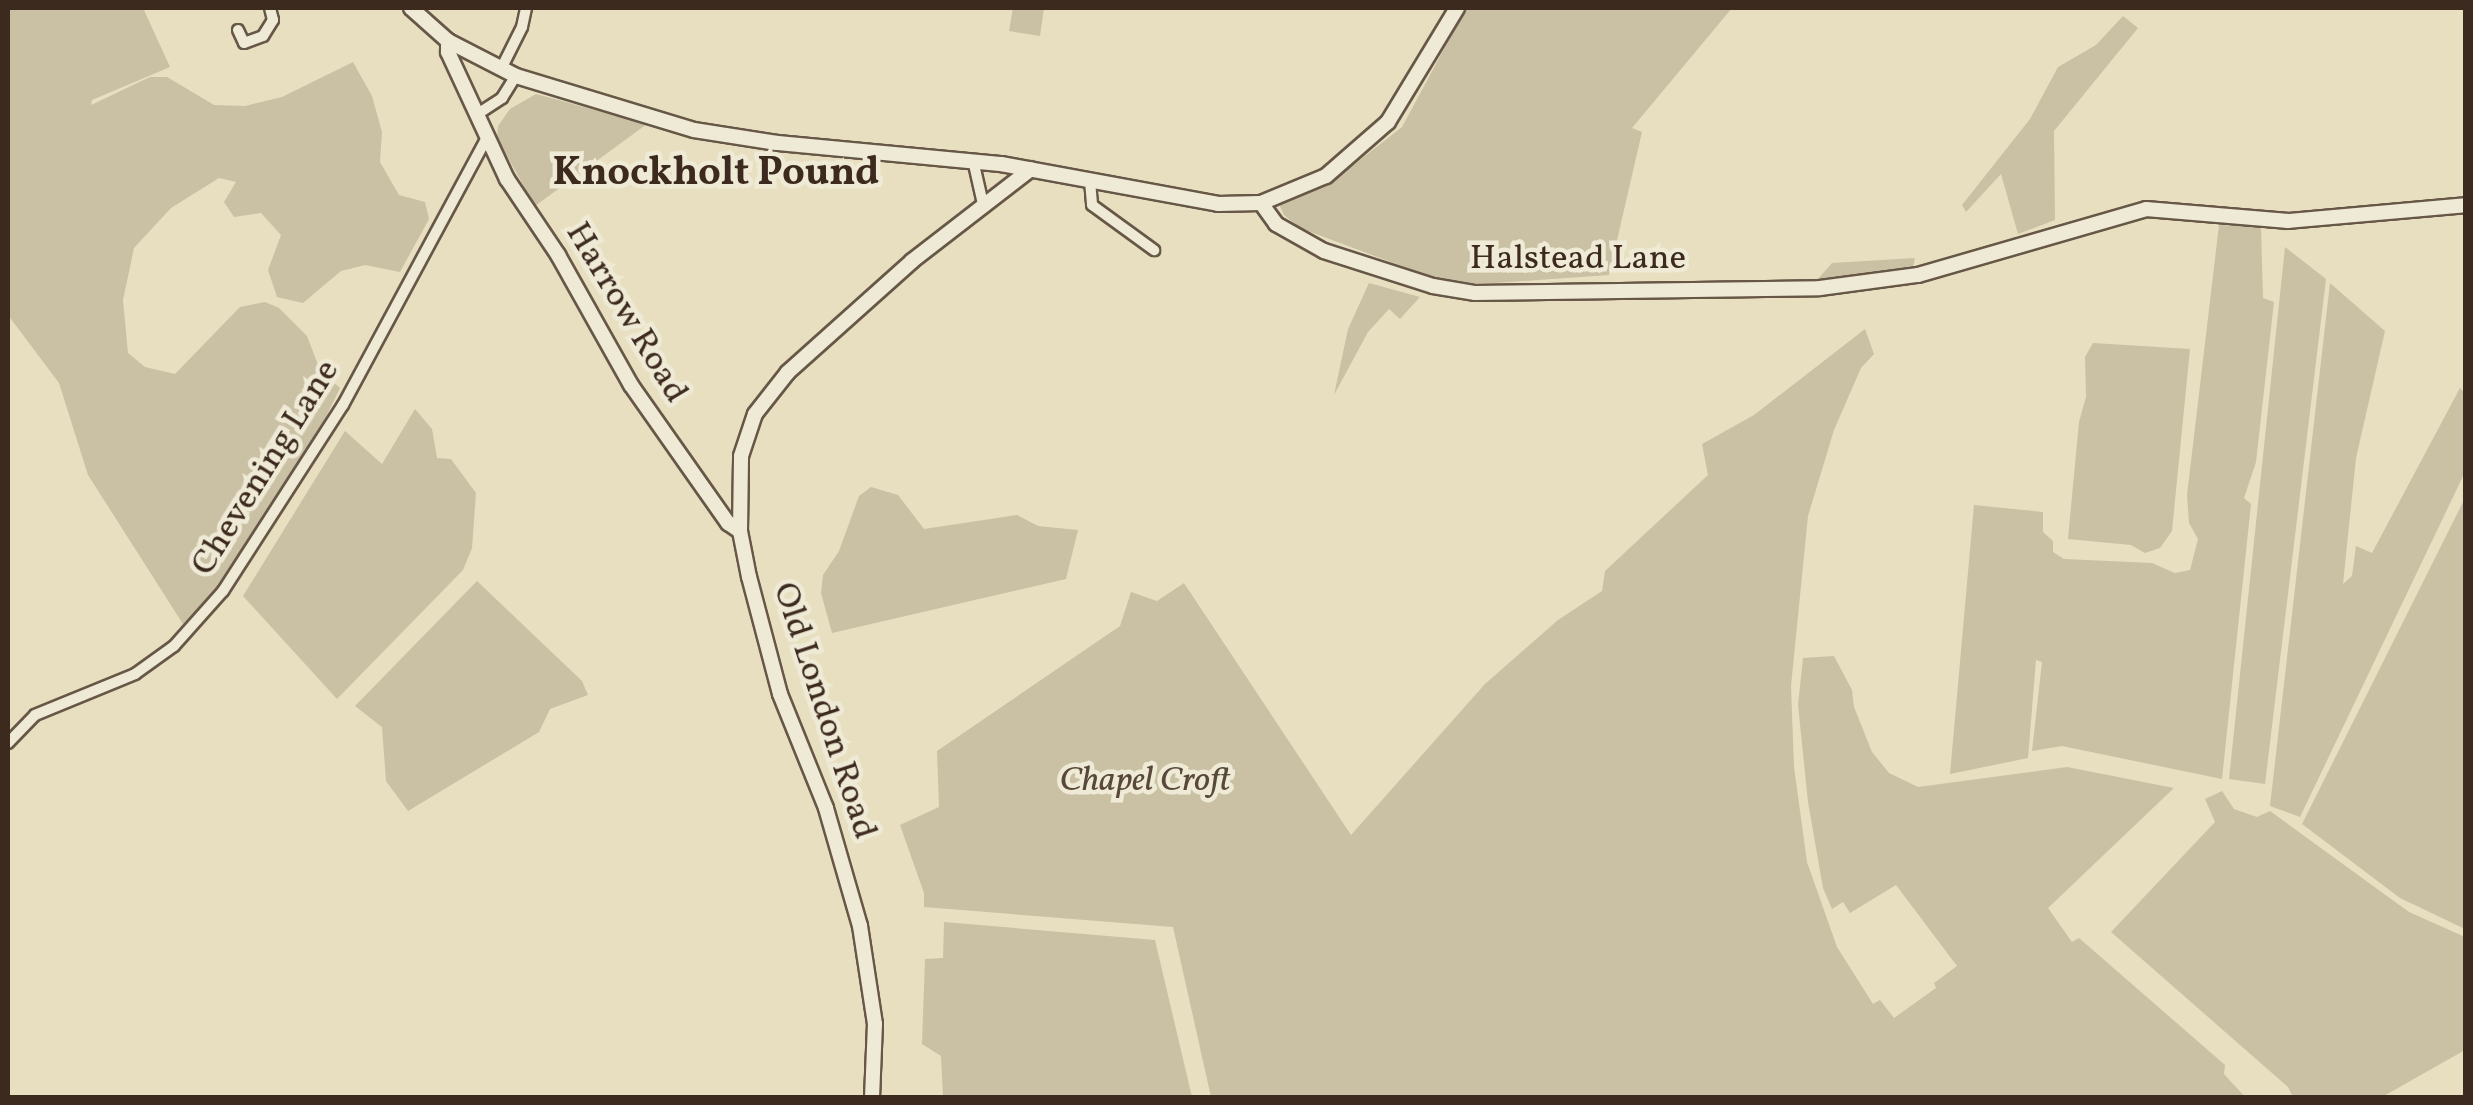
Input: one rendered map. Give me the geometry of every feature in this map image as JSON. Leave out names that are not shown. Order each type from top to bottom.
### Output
[{"type":"street","points":[[238,30],[244,43],[263,36],[273,20],[270,8]]},
{"type":"street","points":[[410,8],[448,41],[501,70],[725,136],[973,160],[1218,204],[1261,204],[1326,176],[1388,122],[1457,8]]},
{"type":"street","points":[[501,70],[522,27],[526,8]]},
{"type":"street","name":"Harrow Road","points":[[448,41],[486,139],[631,386],[732,528],[740,531]]},
{"type":"street","points":[[476,115],[502,98],[516,76]]},
{"type":"street","name":"Chevening Lane","points":[[8,743],[35,715],[135,674],[174,646],[223,592],[343,405],[486,139]]},
{"type":"street","points":[[973,160],[983,204]]},
{"type":"street","name":"Old London Road","points":[[872,1098],[874,1024],[860,926],[826,808],[776,680],[740,531],[738,489],[750,425],[777,384],[871,295],[1031,169]]},
{"type":"street","points":[[1090,181],[1092,205],[1154,250]]},
{"type":"street","name":"Halstead Lane","points":[[1261,204],[1276,224],[1324,251],[1432,286],[1475,293],[1820,288],[1918,276],[2146,210],[2288,222],[2466,206]]},
{"type":"street","points":[[712,498],[738,489]]},
{"type":"green space","points":[[8,8],[143,8],[170,67],[92,100],[91,105],[150,77],[167,77],[214,105],[245,106],[282,97],[353,62],[372,96],[382,132],[380,162],[399,195],[425,202],[429,219],[400,272],[365,265],[341,271],[303,303],[277,297],[268,270],[281,235],[261,213],[234,217],[224,202],[236,182],[219,178],[171,208],[134,248],[123,300],[128,353],[145,367],[175,374],[240,307],[265,302],[279,308],[307,336],[320,370],[340,388],[318,433],[223,582],[183,624],[88,475],[59,383],[8,315]]},
{"type":"green space","points":[[1013,8],[1044,8],[1040,36],[1009,31]]},
{"type":"green space","points":[[1466,8],[1732,8],[1632,128],[1642,132],[1609,275],[1479,284],[1436,279],[1300,228],[1284,215],[1279,204],[1328,185],[1402,127]]},
{"type":"green space","points":[[2123,16],[2138,28],[2054,131],[2055,220],[2018,234],[2001,174],[1966,212],[1962,205],[2030,119],[2058,67],[2096,45]]},
{"type":"green space","points":[[536,94],[647,124],[535,206],[497,138],[498,126],[510,109]]},
{"type":"green space","points":[[2219,225],[2261,227],[2263,298],[2274,302],[2256,462],[2244,498],[2251,504],[2222,779],[2062,746],[2032,751],[2042,662],[2036,660],[2028,758],[1950,774],[1974,505],[2043,512],[2043,532],[2053,541],[2053,552],[2064,559],[2152,563],[2175,573],[2190,570],[2198,539],[2189,523],[2187,495]]},
{"type":"green space","points":[[2285,247],[2326,279],[2265,784],[2229,779]]},
{"type":"green space","points":[[1915,258],[1912,271],[1818,279],[1832,263]]},
{"type":"green space","points":[[1369,283],[1420,297],[1400,319],[1389,309],[1368,332],[1334,395],[1348,329]]},
{"type":"green space","points":[[2330,283],[2385,331],[2356,458],[2343,584],[2352,576],[2356,546],[2372,553],[2460,388],[2465,393],[2465,472],[2300,817],[2270,806]]},
{"type":"green space","name":"Chapel Croft","points":[[1865,329],[1874,354],[1861,368],[1834,430],[1808,516],[1791,686],[1794,767],[1807,862],[1837,947],[1873,1004],[1880,1000],[1894,1018],[1936,988],[1934,983],[1957,966],[1896,885],[1850,913],[1843,902],[1832,909],[1823,888],[1808,802],[1798,705],[1803,658],[1834,656],[1852,690],[1854,707],[1872,752],[1889,773],[1918,787],[2067,767],[2174,788],[2048,908],[2072,942],[2079,938],[2225,1065],[2224,1074],[2245,1097],[1211,1097],[1173,927],[924,907],[924,893],[900,825],[939,807],[937,751],[1120,626],[1131,592],[1157,601],[1184,583],[1351,835],[1485,684],[1558,620],[1602,591],[1605,571],[1708,475],[1702,444],[1754,415]]},
{"type":"green space","points":[[2093,343],[2190,349],[2172,531],[2160,548],[2145,553],[2131,545],[2068,539],[2079,422],[2086,397],[2085,357]]},
{"type":"green space","points":[[415,409],[432,429],[437,458],[451,459],[476,493],[472,548],[463,570],[337,699],[243,596],[345,431],[382,464]]},
{"type":"green space","points":[[871,487],[898,495],[924,529],[1017,515],[1038,526],[1078,530],[1066,579],[832,633],[821,593],[823,575],[839,551],[859,496]]},
{"type":"green space","points":[[2465,498],[2465,929],[2400,898],[2302,824]]},
{"type":"green space","points":[[477,581],[582,681],[588,695],[550,709],[539,732],[408,811],[386,781],[382,727],[355,706]]},
{"type":"green space","points":[[2222,791],[2234,809],[2257,817],[2270,811],[2409,912],[2465,937],[2465,1050],[2382,1097],[2293,1097],[2288,1087],[2111,932],[2215,822],[2205,799]]},
{"type":"green space","points":[[944,922],[1155,940],[1192,1097],[943,1097],[941,1056],[922,1044],[925,959],[943,958]]},
{"type":"district","name":"Knockholt Pound","points":[[716,174]]}]
